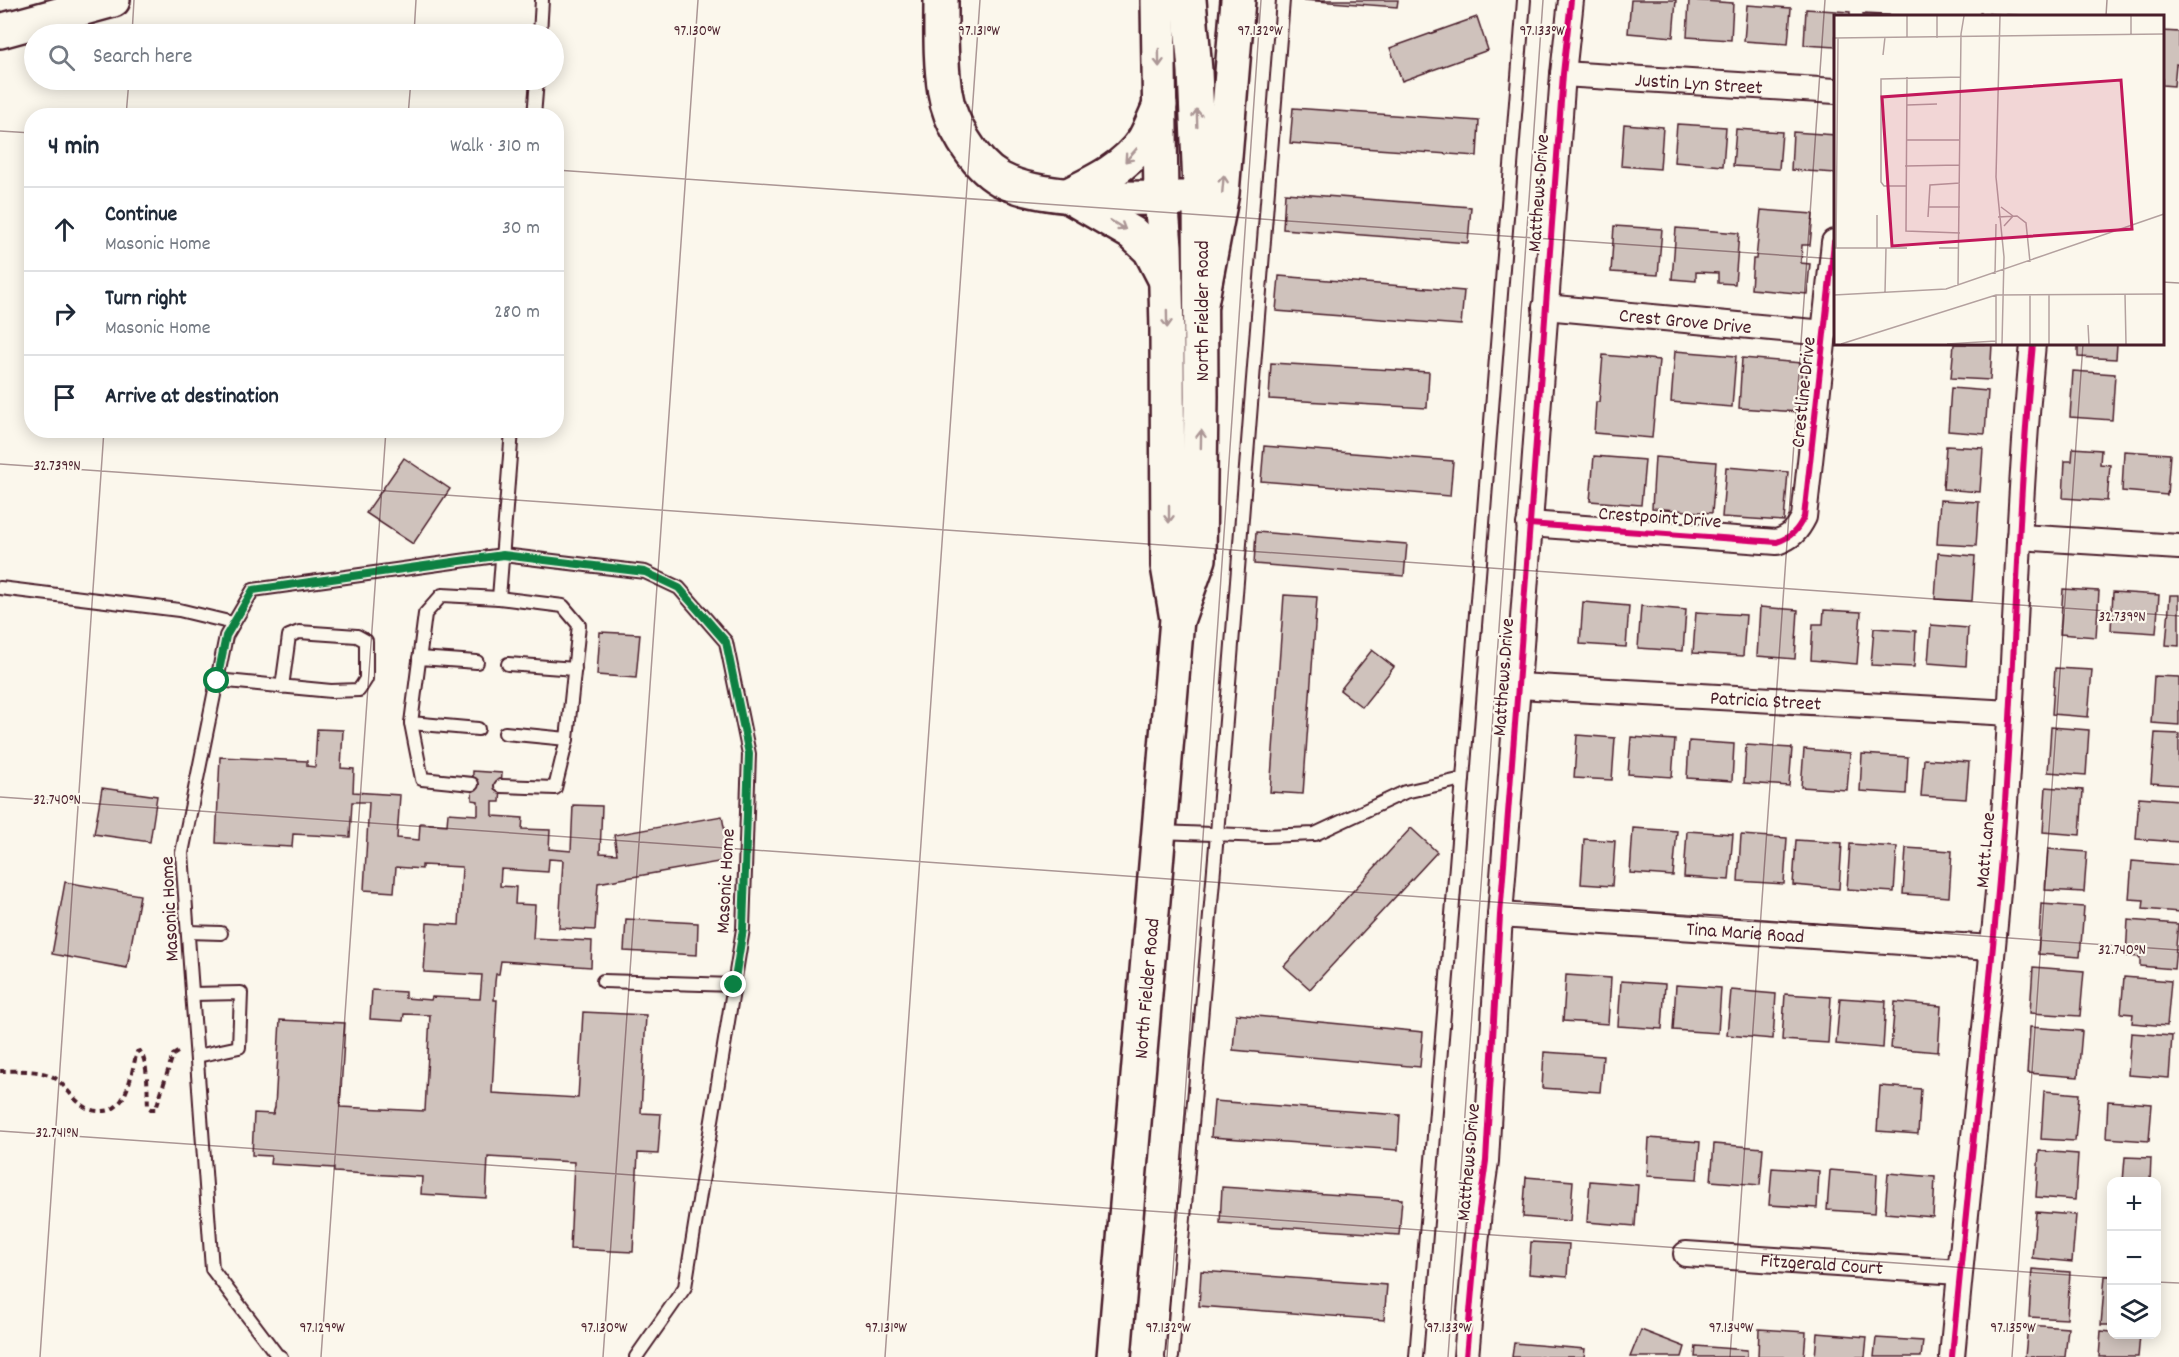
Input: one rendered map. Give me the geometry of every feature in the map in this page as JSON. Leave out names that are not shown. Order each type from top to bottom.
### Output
[{"type":"main road","points":[[28,24],[113,0]]},
{"type":"main road","points":[[941,0],[941,45],[945,93],[956,126],[978,161],[1000,179],[1029,189],[1067,196],[1200,198]]},
{"type":"main road","name":"North Fielder Road","points":[[1114,1357],[1177,619],[1168,566],[1166,282],[1161,197],[1158,0]]},
{"type":"main road","name":"North Fielder Road","points":[[1177,619],[1199,560],[1200,198],[1195,71],[1189,0]]},
{"type":"main road","points":[[1201,304],[1222,193],[1238,0]]},
{"type":"main road","points":[[0,32],[24,25]]},
{"type":"main road","points":[[1067,196],[1126,162],[1144,139],[1160,105]]},
{"type":"main road","points":[[1067,196],[1132,233],[1150,250],[1166,282]]},
{"type":"street","name":"Matthews Drive","points":[[1466,1357],[1479,1211],[1486,1161],[1500,915],[1563,74],[1571,0]]},
{"type":"street","name":"Justin Lyn Street","points":[[1563,74],[1834,91]]},
{"type":"street","name":"Crestline Drive","points":[[1787,538],[1798,530],[1804,517],[1834,242]]},
{"type":"street","name":"Crest Grove Drive","points":[[1545,307],[1825,333]]},
{"type":"street","name":"Matt Lane","points":[[1952,1357],[2000,870],[2011,713],[2026,410],[2033,345]]},
{"type":"street","name":"Crestpoint Drive","points":[[1529,524],[1777,542],[1787,538]]},
{"type":"street","points":[[2019,537],[2179,547]]},
{"type":"street","name":"Patricia Street","points":[[1518,686],[2011,713]]},
{"type":"street","name":"Tina Marie Road","points":[[1500,915],[1991,948]]},
{"type":"street","name":"Fitzgerald Court","points":[[1686,1254],[1959,1272]]},
{"type":"lane","points":[[541,24],[542,0]]},
{"type":"lane","points":[[1172,1357],[1217,834],[1283,0]]},
{"type":"lane","points":[[1416,1357],[1524,0]]},
{"type":"lane","points":[[535,108],[536,90]]},
{"type":"lane","points":[[500,598],[511,438]]},
{"type":"lane","name":"Masonic Home","points":[[281,1357],[277,1355],[212,1269],[182,854],[226,636],[253,590],[503,555],[645,572],[679,588],[726,642],[749,754],[743,929],[685,1287],[636,1357]]},
{"type":"lane","points":[[0,588],[178,610],[233,623]]},
{"type":"lane","points":[[472,784],[422,778],[411,723],[424,614],[442,595],[500,598],[563,606],[579,626],[567,739],[555,788],[501,786]]},
{"type":"lane","points":[[217,681],[331,692],[359,690],[366,679],[366,641],[357,636],[299,632],[290,636],[282,687]]},
{"type":"lane","points":[[419,658],[477,662]]},
{"type":"lane","points":[[508,664],[574,669]]},
{"type":"lane","points":[[411,723],[478,729]]},
{"type":"lane","points":[[505,733],[567,739]]},
{"type":"lane","points":[[1159,832],[1265,836],[1315,834],[1405,792],[1463,779]]},
{"type":"lane","points":[[188,933],[221,933]]},
{"type":"lane","points":[[603,981],[734,985]]},
{"type":"lane","points":[[192,994],[241,993],[239,1047],[197,1053]]},
{"type":"path","points":[[0,1071],[46,1074],[54,1077],[82,1105],[91,1110],[107,1111],[115,1109],[123,1099],[137,1052],[140,1051],[145,1068],[148,1107],[156,1109],[176,1052],[197,1053]]},
{"type":"building","points":[[1303,0],[1398,0],[1397,7]]},
{"type":"building","points":[[1631,0],[1676,0],[1673,37],[1628,33]]},
{"type":"building","points":[[1689,0],[1733,3],[1731,40],[1687,37]]},
{"type":"building","points":[[1747,5],[1791,8],[1788,44],[1744,41]]},
{"type":"building","points":[[1806,9],[1850,12],[1850,15],[1834,15],[1834,47],[1804,45]]},
{"type":"building","points":[[1980,13],[2011,15],[1980,15]]},
{"type":"building","points":[[1477,17],[1488,50],[1402,81],[1390,48]]},
{"type":"building","points":[[2164,31],[2179,32],[2179,65],[2176,64],[2174,86],[2164,85]]},
{"type":"building","points":[[1293,108],[1479,121],[1477,156],[1290,143]]},
{"type":"building","points":[[1624,124],[1663,127],[1660,169],[1621,166]]},
{"type":"building","points":[[1677,124],[1726,127],[1723,166],[1674,162]]},
{"type":"building","points":[[1736,129],[1782,132],[1779,169],[1733,166]]},
{"type":"building","points":[[1793,132],[1834,135],[1834,173],[1791,170]]},
{"type":"building","points":[[1285,193],[1471,207],[1468,243],[1283,229]]},
{"type":"building","points":[[1761,210],[1813,214],[1810,245],[1802,245],[1801,263],[1810,264],[1807,294],[1751,289]]},
{"type":"building","points":[[1614,226],[1662,229],[1658,275],[1611,272]]},
{"type":"building","points":[[1676,228],[1739,233],[1735,284],[1718,283],[1718,273],[1696,272],[1696,281],[1672,279]]},
{"type":"building","points":[[1279,276],[1464,291],[1461,325],[1276,311]]},
{"type":"building","points":[[1954,345],[1992,345],[1990,380],[1951,378]]},
{"type":"building","points":[[2078,345],[2117,345],[2116,359],[2078,357]]},
{"type":"building","points":[[1675,351],[1736,356],[1732,407],[1671,402]]},
{"type":"building","points":[[1603,355],[1659,360],[1652,438],[1594,433]]},
{"type":"building","points":[[1742,358],[1802,363],[1799,412],[1739,408]]},
{"type":"building","points":[[1271,363],[1429,372],[1427,408],[1269,399]]},
{"type":"building","points":[[2073,371],[2115,374],[2112,420],[2070,417]]},
{"type":"building","points":[[1951,388],[1988,391],[1985,434],[1948,431]]},
{"type":"building","points":[[1264,446],[1453,461],[1450,496],[1261,481]]},
{"type":"building","points":[[1946,446],[1983,448],[1980,492],[1943,489]]},
{"type":"building","points":[[2073,448],[2101,450],[2100,464],[2110,465],[2107,501],[2063,498],[2065,461],[2072,461]]},
{"type":"building","points":[[2124,451],[2170,454],[2167,495],[2122,491]]},
{"type":"building","points":[[1594,456],[1645,460],[1641,505],[1590,501]]},
{"type":"building","points":[[1655,457],[1716,462],[1712,513],[1652,508]]},
{"type":"building","points":[[404,458],[450,489],[413,544],[366,513]]},
{"type":"building","points":[[1726,467],[1788,472],[1784,521],[1722,517]]},
{"type":"building","points":[[1940,500],[1979,502],[1976,546],[1937,544]]},
{"type":"building","points":[[1256,532],[1407,544],[1404,576],[1254,564]]},
{"type":"building","points":[[1938,553],[1975,556],[1972,601],[1935,599]]},
{"type":"building","points":[[2063,589],[2099,591],[2096,637],[2060,634]]},
{"type":"building","points":[[2113,592],[2159,595],[2156,633],[2111,630]]},
{"type":"building","points":[[1284,595],[1317,597],[1303,794],[1270,792]]},
{"type":"building","points":[[2170,595],[2179,595],[2179,646],[2166,645]]},
{"type":"building","points":[[1583,602],[1629,606],[1626,647],[1580,644]]},
{"type":"building","points":[[1641,606],[1686,610],[1683,651],[1638,648]]},
{"type":"building","points":[[1760,607],[1798,610],[1795,659],[1757,656]]},
{"type":"building","points":[[1824,610],[1861,612],[1857,664],[1811,660],[1813,624],[1823,624]]},
{"type":"building","points":[[1696,612],[1746,615],[1743,656],[1693,653]]},
{"type":"building","points":[[1931,625],[1968,628],[1966,666],[1928,663]]},
{"type":"building","points":[[1874,628],[1916,631],[1914,667],[1871,665]]},
{"type":"building","points":[[600,632],[640,634],[636,678],[597,675]]},
{"type":"building","points":[[1372,650],[1394,667],[1362,707],[1340,690]]},
{"type":"building","points":[[2055,668],[2092,670],[2088,717],[2052,714]]},
{"type":"building","points":[[2154,676],[2179,677],[2179,725],[2151,723]]},
{"type":"building","points":[[2051,727],[2089,730],[2086,775],[2048,772]]},
{"type":"building","points":[[317,729],[343,730],[341,768],[354,769],[353,792],[400,795],[397,838],[419,840],[420,823],[447,825],[448,813],[478,815],[478,801],[472,800],[473,771],[502,773],[500,802],[493,802],[493,816],[523,818],[522,829],[550,830],[549,849],[571,851],[573,805],[602,806],[600,853],[617,854],[614,835],[722,816],[730,860],[598,883],[595,930],[559,928],[563,860],[549,859],[548,872],[501,869],[500,886],[516,887],[515,904],[535,905],[533,938],[592,941],[591,967],[501,961],[495,982],[494,1000],[497,1000],[492,1093],[578,1098],[583,1012],[646,1015],[641,1113],[661,1114],[658,1154],[638,1153],[633,1252],[570,1249],[574,1162],[488,1157],[486,1198],[421,1194],[422,1177],[334,1172],[334,1168],[270,1164],[271,1156],[252,1155],[254,1113],[273,1114],[275,1107],[280,1020],[345,1023],[340,1107],[425,1111],[430,1015],[404,1014],[403,1021],[370,1019],[372,990],[405,992],[405,998],[480,999],[482,975],[424,972],[427,923],[459,925],[462,867],[422,865],[422,869],[396,867],[394,892],[364,890],[369,802],[352,802],[350,837],[293,834],[292,847],[216,843],[220,757],[307,761],[307,766],[315,767]]},
{"type":"building","points":[[2155,733],[2179,734],[2179,785],[2151,783]]},
{"type":"building","points":[[1577,735],[1615,738],[1612,780],[1574,778]]},
{"type":"building","points":[[1631,737],[1675,740],[1672,777],[1628,774]]},
{"type":"building","points":[[1689,741],[1734,744],[1732,781],[1687,778]]},
{"type":"building","points":[[1746,745],[1792,748],[1789,786],[1744,783]]},
{"type":"building","points":[[1804,749],[1850,753],[1847,790],[1801,787]]},
{"type":"building","points":[[1862,754],[1908,757],[1906,794],[1860,791]]},
{"type":"building","points":[[1924,759],[1969,762],[1966,799],[1921,796]]},
{"type":"building","points":[[2046,787],[2083,790],[2080,835],[2043,832]]},
{"type":"building","points":[[102,788],[157,796],[150,842],[94,834]]},
{"type":"building","points":[[2139,797],[2179,800],[2179,842],[2136,839]]},
{"type":"building","points":[[1411,828],[1437,852],[1310,989],[1284,966]]},
{"type":"building","points":[[1633,828],[1677,831],[1673,876],[1630,873]]},
{"type":"building","points":[[1687,831],[1733,834],[1729,880],[1684,877]]},
{"type":"building","points":[[1741,835],[1787,838],[1784,884],[1738,881]]},
{"type":"building","points":[[1584,839],[1615,841],[1612,886],[1581,884]]},
{"type":"building","points":[[1796,840],[1842,843],[1839,889],[1793,885]]},
{"type":"building","points":[[1850,844],[1897,847],[1894,892],[1847,889]]},
{"type":"building","points":[[1906,848],[1952,851],[1949,897],[1903,894]]},
{"type":"building","points":[[2048,849],[2087,852],[2084,892],[2045,890]]},
{"type":"building","points":[[2132,861],[2179,865],[2179,912],[2143,909],[2144,900],[2129,899]]},
{"type":"building","points":[[65,882],[140,895],[127,968],[52,954]]},
{"type":"building","points":[[2041,904],[2084,907],[2080,957],[2038,954]]},
{"type":"building","points":[[626,919],[698,923],[697,955],[624,951]]},
{"type":"building","points":[[2128,920],[2178,924],[2174,969],[2140,966],[2140,957],[2126,956]]},
{"type":"building","points":[[2033,967],[2084,971],[2080,1016],[2030,1013]]},
{"type":"building","points":[[1566,975],[1611,978],[1608,1024],[1563,1021]]},
{"type":"building","points":[[2124,977],[2171,981],[2167,1026],[2132,1023],[2133,1014],[2121,1013]]},
{"type":"building","points":[[1621,981],[1665,984],[1662,1029],[1618,1026]]},
{"type":"building","points":[[1676,985],[1721,988],[1718,1033],[1673,1030]]},
{"type":"building","points":[[1731,990],[1776,994],[1773,1039],[1727,1035]]},
{"type":"building","points":[[1785,994],[1831,997],[1828,1043],[1782,1040]]},
{"type":"building","points":[[1840,998],[1886,1001],[1883,1048],[1836,1044]]},
{"type":"building","points":[[1895,1002],[1941,1006],[1938,1052],[1891,1048]]},
{"type":"building","points":[[1236,1014],[1423,1032],[1420,1067],[1233,1050]]},
{"type":"building","points":[[2030,1027],[2082,1031],[2078,1077],[2027,1073]]},
{"type":"building","points":[[2131,1033],[2172,1036],[2169,1078],[2128,1075]]},
{"type":"building","points":[[1544,1052],[1603,1056],[1600,1092],[1542,1088]]},
{"type":"building","points":[[1880,1086],[1921,1089],[1918,1134],[1877,1131]]},
{"type":"building","points":[[2044,1091],[2079,1094],[2075,1141],[2041,1139]]},
{"type":"building","points":[[1214,1101],[1400,1115],[1398,1150],[1211,1137]]},
{"type":"building","points":[[2108,1101],[2152,1104],[2149,1141],[2106,1138]]},
{"type":"building","points":[[1649,1138],[1700,1142],[1697,1179],[1647,1176]]},
{"type":"building","points":[[1714,1144],[1763,1148],[1760,1185],[1711,1181]]},
{"type":"building","points":[[2039,1151],[2078,1154],[2075,1200],[2036,1197]]},
{"type":"building","points":[[2125,1157],[2151,1158],[2150,1177],[2123,1177]]},
{"type":"building","points":[[1772,1168],[1819,1171],[1817,1208],[1769,1205]]},
{"type":"building","points":[[1830,1170],[1877,1174],[1875,1213],[1827,1210]]},
{"type":"building","points":[[1888,1173],[1935,1177],[1933,1217],[1885,1213]]},
{"type":"building","points":[[1526,1177],[1573,1181],[1570,1221],[1523,1217]]},
{"type":"building","points":[[1590,1181],[1638,1185],[1635,1226],[1587,1222]]},
{"type":"building","points":[[1222,1187],[1402,1199],[1399,1235],[1220,1223]]},
{"type":"building","points":[[2036,1212],[2076,1215],[2072,1262],[2032,1258]]},
{"type":"building","points":[[1531,1242],[1569,1244],[1567,1277],[1529,1274]]},
{"type":"building","points":[[2032,1269],[2070,1272],[2067,1319],[2029,1317]]},
{"type":"building","points":[[1201,1271],[1387,1285],[1384,1320],[1199,1306]]},
{"type":"building","points":[[2105,1276],[2107,1276],[2107,1325],[2101,1325]]},
{"type":"building","points":[[2028,1325],[2068,1328],[2065,1357],[2025,1357]]},
{"type":"building","points":[[1759,1329],[1806,1332],[1804,1357],[1758,1357]]},
{"type":"building","points":[[1641,1330],[1685,1347],[1682,1357],[1630,1357]]},
{"type":"building","points":[[2101,1331],[2107,1332],[2107,1339],[2140,1339],[2138,1357],[2099,1357]]},
{"type":"building","points":[[1817,1333],[1867,1337],[1865,1357],[1815,1357]]},
{"type":"building","points":[[1876,1338],[1923,1341],[1921,1357],[1874,1357]]},
{"type":"building","points":[[1514,1343],[1585,1349],[1584,1357],[1512,1357]]},
{"type":"building","points":[[1696,1346],[1747,1350],[1747,1357],[1695,1357]]},
{"type":"cycle path","points":[[1466,1357],[1479,1211],[1486,1161],[1500,915],[1563,74],[1571,0]]},
{"type":"cycle path","points":[[1529,524],[1777,542],[1793,533],[1804,517],[1834,242]]},
{"type":"cycle path","points":[[1952,1357],[2000,869],[2027,409],[2033,345]]},
{"type":"route","points":[[217,681],[226,636],[253,590],[503,555],[645,572],[679,588],[726,642],[749,754],[743,929],[734,985]]}]
